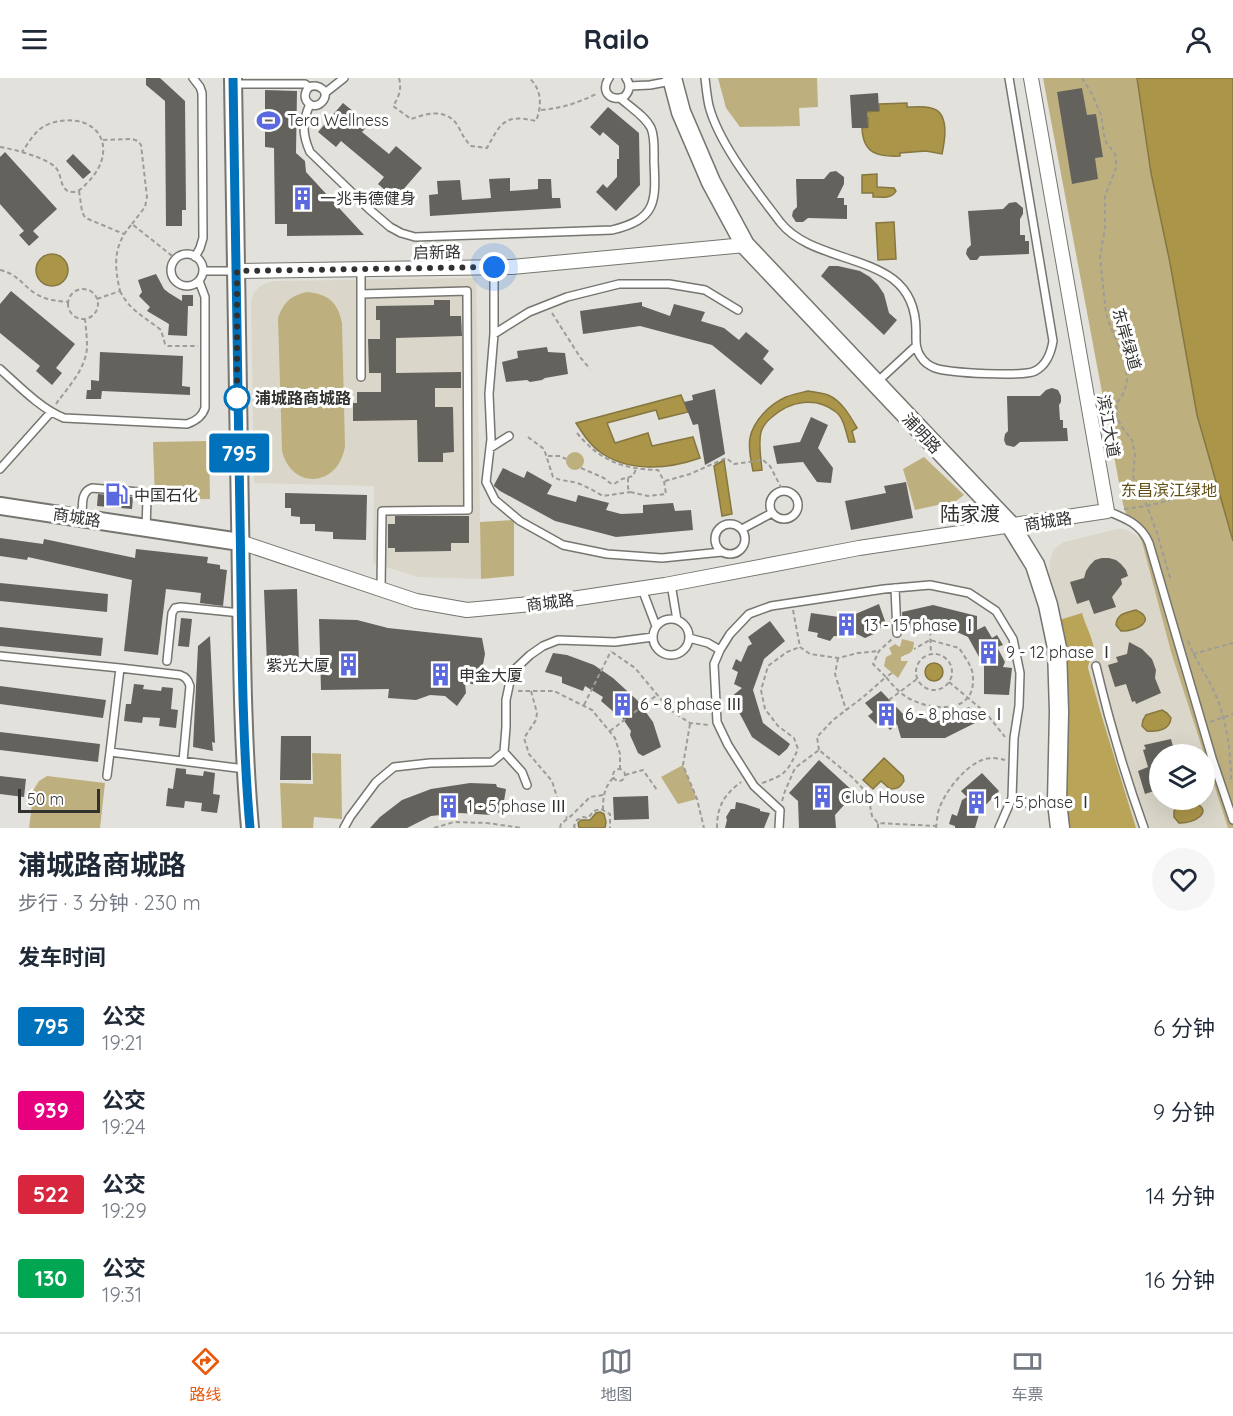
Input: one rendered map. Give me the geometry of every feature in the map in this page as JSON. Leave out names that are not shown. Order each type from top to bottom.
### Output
[{"type":"main road","name":"浦明路","points":[[673,79],[681,112],[711,182],[745,245],[1011,526],[1035,565],[1048,605],[1057,648],[1059,712],[1057,802],[1060,828]]},
{"type":"street","name":"滨江大道","points":[[1031,78],[1107,512]]},
{"type":"street","points":[[233,81],[241,613],[245,769],[250,828]]},
{"type":"street","name":"启新路","points":[[237,271],[513,267],[745,245]]},
{"type":"street","name":"商城路","points":[[0,506],[240,542],[416,602],[467,610],[552,602],[642,589],[859,548],[1107,512]]},
{"type":"lane","points":[[193,78],[202,93],[203,238],[195,257]]},
{"type":"lane","points":[[325,93],[344,78]]},
{"type":"lane","points":[[609,78],[606,81],[606,89],[609,96],[613,98],[620,98],[627,94],[629,86],[626,78]]},
{"type":"lane","points":[[705,78],[709,106],[718,130],[732,154],[786,230],[819,248],[883,272],[896,282],[912,301],[916,346],[926,363],[934,368],[952,371],[1023,374],[1035,371],[1044,364],[1051,353],[1053,341],[1009,78]]},
{"type":"lane","points":[[629,86],[650,85],[673,79]]},
{"type":"lane","points":[[233,81],[305,84],[309,87]]},
{"type":"lane","points":[[319,86],[325,93],[324,100],[320,104],[310,104],[305,99],[309,87],[319,86]]},
{"type":"lane","points":[[310,104],[305,116],[304,128],[305,140],[310,152],[390,227],[415,237],[612,230],[639,220],[651,208],[656,193],[654,141],[651,128],[620,98]]},
{"type":"lane","points":[[185,255],[195,257],[200,261],[203,271],[199,281],[189,286],[183,286],[175,281],[171,272],[176,259],[185,255]]},
{"type":"lane","points":[[494,267],[494,334],[489,394],[491,439],[486,483],[495,500],[520,521],[563,545],[607,554],[662,558],[722,552],[736,553],[743,548],[745,543],[744,534],[738,526],[728,524],[719,529],[715,539],[722,552]]},
{"type":"lane","points":[[361,269],[362,377]]},
{"type":"lane","points":[[203,271],[237,271]]},
{"type":"lane","points":[[0,369],[51,412],[64,418],[187,424],[194,422],[203,414],[205,408],[205,297],[199,281]]},
{"type":"lane","points":[[494,334],[530,312],[547,305],[567,297],[619,284],[669,284],[705,290],[738,310]]},
{"type":"lane","points":[[361,294],[468,291],[468,510],[382,511],[381,590]]},
{"type":"lane","points":[[876,383],[916,346]]},
{"type":"lane","points":[[0,469],[51,412]]},
{"type":"lane","points":[[490,448],[509,436]]},
{"type":"lane","points":[[82,518],[84,494],[87,490],[92,488],[139,492],[147,500],[146,528]]},
{"type":"lane","points":[[783,491],[796,496],[799,505],[796,514],[788,519],[779,519],[770,508],[774,495],[783,491]]},
{"type":"lane","points":[[1107,512],[1135,524],[1146,537],[1233,820]]},
{"type":"lane","points":[[741,529],[772,513]]},
{"type":"lane","points":[[736,553],[743,570]]},
{"type":"lane","points":[[671,584],[677,620]]},
{"type":"lane","points":[[779,828],[780,810],[754,786],[728,745],[717,722],[714,664],[729,634],[749,614],[771,606],[930,585],[969,593],[996,611],[1013,639],[1020,673],[1019,706],[1014,738],[1012,798],[999,828]]},
{"type":"lane","points":[[894,636],[895,588]]},
{"type":"lane","points":[[642,589],[656,626],[653,637],[657,648],[667,655],[679,653],[684,649],[689,638],[686,627],[677,620],[665,620],[656,626]]},
{"type":"lane","points":[[167,661],[172,613],[175,608],[241,613]]},
{"type":"lane","points":[[344,828],[376,782],[394,767],[430,763],[492,762],[504,752],[506,700],[512,672],[543,646],[558,640],[615,642],[653,637]]},
{"type":"lane","points":[[689,638],[708,643],[720,650]]},
{"type":"lane","points":[[0,657],[120,668],[184,677],[188,681],[190,692],[183,761]]},
{"type":"lane","points":[[1096,666],[1125,771],[1144,828]]},
{"type":"lane","points":[[107,776],[120,668]]},
{"type":"lane","points":[[110,752],[245,769]]},
{"type":"lane","points":[[504,752],[522,772],[527,785]]},
{"type":"lane","points":[[1012,798],[1033,805],[1057,802]]},
{"type":"path","points":[[399,78],[400,96],[393,106],[411,119],[433,112],[446,116],[457,124],[463,138],[471,146],[487,148],[499,127],[508,119],[523,118],[536,121],[541,110],[538,89],[529,78]]},
{"type":"path","name":"东岸绿道","points":[[1082,78],[1101,115],[1106,142],[1115,154],[1116,160],[1116,168],[1105,196],[1105,228],[1100,256],[1106,313],[1126,366],[1126,388],[1117,403],[1116,414],[1121,426],[1132,440],[1135,455],[1134,480],[1147,506],[1163,550],[1172,587]]},
{"type":"path","points":[[541,110],[560,108],[606,89]]},
{"type":"path","points":[[0,147],[48,162],[56,167],[63,187],[73,192],[79,191],[99,169],[103,158],[103,140],[97,130],[88,124],[67,120],[53,122],[40,129],[22,152]]},
{"type":"path","points":[[103,140],[132,139],[138,141],[141,145],[147,197],[145,207],[124,234],[118,248],[116,260],[120,291],[135,311],[161,330],[165,344],[168,346],[205,346]]},
{"type":"path","points":[[79,191],[84,216],[124,234]]},
{"type":"path","points":[[132,224],[176,259]]},
{"type":"path","points":[[0,270],[15,276],[35,293],[45,298],[68,302]]},
{"type":"path","points":[[82,289],[91,292],[97,299],[98,304],[92,316],[85,319],[78,318],[70,312],[68,302],[73,293],[82,289]]},
{"type":"path","points":[[97,299],[120,291]]},
{"type":"path","points":[[547,305],[590,369]]},
{"type":"path","points":[[51,412],[81,368],[85,358],[87,347],[85,319]]},
{"type":"path","points":[[528,437],[544,449],[554,477],[563,482],[573,482],[603,496],[630,492],[648,496],[666,494],[664,481],[658,470],[636,469],[603,458],[577,433]]},
{"type":"path","points":[[547,457],[560,456],[566,459]]},
{"type":"path","points":[[664,481],[690,474],[726,459],[734,464],[763,460],[770,466],[783,491]]},
{"type":"path","points":[[581,468],[614,484],[633,476],[636,469]]},
{"type":"path","points":[[628,477],[630,492]]},
{"type":"path","points":[[1147,506],[1186,496]]},
{"type":"path","points":[[791,602],[800,647],[810,654],[838,658],[879,651]]},
{"type":"path","points":[[930,631],[931,654]]},
{"type":"path","points":[[1186,634],[1193,654],[1214,691],[1223,718],[1231,765],[1231,787]]},
{"type":"path","points":[[894,636],[879,651],[873,664],[899,692],[914,701],[934,706],[953,707],[969,698],[973,689],[972,669],[959,648],[930,640],[914,649]]},
{"type":"path","points":[[1193,654],[1233,643]]},
{"type":"path","points":[[754,786],[778,778],[789,768],[798,749],[794,738],[778,726],[765,709],[761,690],[768,666],[787,652],[800,647]]},
{"type":"path","points":[[584,706],[611,651],[635,668],[670,710],[690,723],[708,726],[717,722]]},
{"type":"path","points":[[937,654],[947,659],[952,670],[949,682],[941,689],[929,690],[916,679],[917,663],[925,655],[937,654]]},
{"type":"path","points":[[838,658],[835,674],[846,710]]},
{"type":"path","points":[[878,828],[865,791],[819,750],[817,737],[833,720],[892,673]]},
{"type":"path","points":[[889,700],[916,679]]},
{"type":"path","points":[[949,682],[986,713],[1006,738],[1014,738]]},
{"type":"path","points":[[508,691],[554,691],[592,710],[615,738],[620,754],[620,770]]},
{"type":"path","points":[[531,691],[537,713],[536,720],[524,738],[529,754],[552,782],[561,810],[567,818]]},
{"type":"path","points":[[610,731],[657,695]]},
{"type":"path","points":[[1202,725],[1233,714]]},
{"type":"path","points":[[690,723],[683,765],[697,799],[704,828]]},
{"type":"path","points":[[780,810],[795,768],[819,750]]},
{"type":"path","points":[[878,823],[936,827],[939,809],[961,774],[982,760],[999,758],[1013,763]]},
{"type":"path","points":[[620,770],[625,775]]},
{"type":"path","points":[[603,810],[605,789],[614,777],[614,772],[620,770]]},
{"type":"path","points":[[614,777],[621,781],[625,775],[642,770],[657,790]]},
{"type":"path","points":[[717,828],[717,817],[725,796],[748,777]]},
{"type":"path","points":[[560,828],[561,824],[590,797],[603,795]]},
{"type":"path","points":[[575,828],[577,820],[584,816],[588,818],[594,811],[601,809],[610,814],[610,828]]},
{"type":"path","points":[[434,828],[454,822],[487,823],[522,828]]},
{"type":"shaded area","points":[[1137,78],[1233,78],[1233,541],[1197,415],[1170,263],[1151,173]]},
{"type":"shaded area","points":[[907,103],[907,107],[931,108],[941,115],[945,127],[942,154],[926,151],[900,153],[900,156],[885,156],[869,149],[863,137],[862,128],[868,127],[868,118],[862,118],[862,112],[879,111],[879,104]]},
{"type":"shaded area","points":[[877,174],[877,187],[894,188],[896,191],[894,194],[873,197],[873,193],[862,193],[862,175]]},
{"type":"shaded area","points":[[894,222],[896,259],[878,260],[876,223]]},
{"type":"shaded area","points":[[52,254],[64,258],[68,270],[64,282],[52,286],[40,282],[36,270],[40,258]]},
{"type":"shaded area","points":[[476,278],[481,579],[418,577],[373,563],[374,486],[254,483],[251,303],[253,294],[259,287],[274,281]]},
{"type":"shaded area","points":[[808,391],[828,395],[841,405],[857,428],[852,431],[855,442],[849,442],[841,418],[836,412],[812,402],[795,404],[779,412],[764,426],[760,441],[762,470],[753,471],[749,442],[758,419],[780,400]]},
{"type":"shaded area","points":[[681,395],[688,412],[659,419],[656,410],[607,423],[615,443],[648,433],[652,446],[693,437],[700,458],[688,462],[649,467],[611,459],[596,449],[576,423]]},
{"type":"shaded area","points":[[724,460],[732,514],[722,516],[714,466]]},
{"type":"shaded area","points":[[1117,529],[1131,532],[1142,542],[1171,652],[1201,744],[1149,744],[1149,810],[1215,810],[1215,788],[1228,828],[1066,828],[1049,586],[1050,560],[1054,549],[1064,542]]},
{"type":"shaded area","points":[[1136,610],[1142,614],[1145,621],[1133,630],[1121,631],[1116,625],[1118,618]]},
{"type":"shaded area","points":[[1082,613],[1094,648],[1088,668],[1136,828],[1066,828],[1056,621]]},
{"type":"shaded area","points":[[930,663],[938,663],[943,668],[941,679],[930,681],[925,676],[925,668]]},
{"type":"shaded area","points":[[1162,710],[1171,718],[1166,728],[1147,731],[1142,726],[1146,715]]},
{"type":"shaded area","points":[[884,758],[903,776],[904,781],[898,788],[890,789],[881,781],[873,789],[863,780]]},
{"type":"shaded area","points":[[1203,810],[1203,813],[1196,819],[1179,823],[1174,817],[1174,811]]},
{"type":"shaded area","points":[[600,812],[604,814],[605,828],[579,828],[578,823],[581,820],[590,820]]},
{"type":"green space","points":[[718,78],[817,78],[818,107],[799,108],[800,126],[740,127],[726,108]]},
{"type":"green space","name":"东昌滨江绿地","points":[[1043,78],[1137,78],[1151,173],[1170,263],[1197,415],[1233,541],[1233,828],[1228,828],[1215,788],[1215,744],[1201,744],[1171,652],[1142,542],[1123,504]]},
{"type":"green space","points":[[307,292],[331,300],[338,310],[342,323],[345,446],[341,460],[334,470],[315,479],[305,478],[295,473],[287,464],[282,451],[278,318],[288,300]]},
{"type":"green space","points":[[209,441],[210,499],[155,500],[153,442]]},
{"type":"green space","points":[[575,452],[583,457],[584,461],[579,469],[575,470],[567,465],[566,461],[571,453]]},
{"type":"green space","points":[[924,457],[964,495],[956,501],[915,510],[903,469]]},
{"type":"green space","points":[[514,520],[514,576],[481,579],[480,522]]},
{"type":"green space","points":[[902,639],[914,642],[914,646],[912,651],[901,657],[901,661],[908,661],[898,678],[884,666],[886,657],[892,654],[889,648],[895,644],[900,647]]},
{"type":"green space","points":[[312,753],[341,754],[342,819],[314,817],[313,828],[282,828],[280,783],[313,784]]},
{"type":"green space","points":[[683,765],[697,799],[678,804],[661,777]]},
{"type":"green space","points":[[47,776],[105,783],[100,828],[29,828],[34,789],[39,781]]},
{"type":"building","points":[[146,78],[160,78],[185,101],[186,210],[182,210],[182,226],[166,226],[165,101],[146,85]]},
{"type":"building","points":[[1082,88],[1087,115],[1096,114],[1103,157],[1095,158],[1098,179],[1072,184],[1057,92]]},
{"type":"building","name":"一兆韦德健身","points":[[265,90],[297,91],[296,153],[305,161],[306,172],[364,235],[287,236],[287,224],[275,224],[274,148],[265,147]]},
{"type":"building","points":[[878,93],[879,111],[867,111],[868,128],[852,128],[850,95]]},
{"type":"building","points":[[343,103],[369,124],[362,132],[389,154],[396,146],[422,168],[395,199],[378,184],[384,177],[341,141],[336,147],[318,132]]},
{"type":"building","points":[[608,107],[639,133],[640,185],[616,211],[596,192],[603,184],[607,188],[617,177],[619,146],[603,132],[600,136],[590,127]]},
{"type":"building","points":[[5,152],[57,209],[33,231],[39,237],[29,246],[19,235],[24,231],[0,204],[0,157]]},
{"type":"building","points":[[73,154],[91,172],[83,179],[66,161]]},
{"type":"building","points":[[836,171],[844,177],[844,184],[837,198],[844,198],[844,205],[847,205],[847,219],[808,218],[803,222],[796,222],[792,216],[797,207],[796,179],[824,179],[830,172]]},
{"type":"building","points":[[510,178],[510,191],[538,189],[538,179],[551,179],[552,198],[560,198],[561,208],[430,216],[429,195],[438,194],[437,181],[460,180],[462,200],[491,198],[489,179]]},
{"type":"building","points":[[1016,202],[1023,208],[1020,235],[1025,235],[1025,241],[1029,241],[1029,254],[980,256],[977,260],[970,260],[966,254],[971,245],[968,211],[1003,209],[1009,203]]},
{"type":"building","points":[[829,266],[860,271],[878,285],[884,294],[889,313],[897,320],[884,335],[821,276]]},
{"type":"building","points":[[156,274],[164,289],[182,301],[182,295],[193,295],[193,306],[188,306],[187,336],[168,335],[169,324],[147,311],[150,307],[139,296],[142,292],[138,280]]},
{"type":"building","points":[[11,291],[75,344],[56,368],[62,373],[52,385],[36,371],[40,366],[0,333],[0,304]]},
{"type":"building","points":[[434,300],[450,300],[450,316],[461,316],[462,336],[396,338],[396,373],[461,372],[461,388],[435,388],[435,407],[453,407],[454,452],[443,453],[443,462],[418,462],[417,420],[353,421],[353,403],[357,403],[357,392],[381,392],[381,373],[369,373],[368,339],[380,339],[380,320],[376,320],[376,306],[434,305]]},
{"type":"building","points":[[642,302],[642,306],[670,316],[674,304],[705,312],[701,321],[724,328],[739,340],[746,332],[769,351],[763,359],[774,369],[761,385],[712,345],[640,326],[583,334],[580,311]]},
{"type":"building","points":[[547,347],[548,352],[565,353],[568,374],[530,382],[527,380],[506,382],[502,362],[518,358],[517,351]]},
{"type":"building","points":[[100,352],[183,356],[182,386],[190,387],[190,395],[102,391],[101,399],[86,399],[87,390],[91,390],[91,380],[99,381]]},
{"type":"building","points":[[1052,388],[1058,390],[1061,396],[1060,420],[1063,420],[1063,428],[1067,428],[1068,441],[1020,442],[1014,447],[1006,445],[1004,440],[1008,431],[1007,396],[1040,396]]},
{"type":"building","points":[[715,389],[725,454],[705,465],[698,424],[693,425],[684,402],[693,400],[692,395]]},
{"type":"building","points":[[811,417],[828,425],[818,448],[833,468],[831,483],[817,482],[803,462],[777,464],[773,446],[800,442]]},
{"type":"building","points":[[503,468],[524,478],[527,471],[552,485],[547,494],[576,502],[578,495],[609,503],[606,510],[621,514],[643,513],[643,505],[673,503],[675,511],[691,510],[693,530],[616,537],[555,521],[494,486]]},
{"type":"building","points":[[906,482],[913,518],[851,530],[845,501],[886,493],[884,486]]},
{"type":"building","points":[[285,493],[367,495],[366,540],[333,539],[333,532],[315,531],[315,524],[300,524],[300,517],[291,516],[291,508],[285,508]]},
{"type":"building","points":[[98,494],[133,497],[132,509],[97,506]]},
{"type":"building","points":[[395,516],[469,516],[469,543],[451,543],[451,551],[395,552],[395,548],[388,548],[388,524],[395,524]]},
{"type":"building","points":[[0,538],[43,544],[44,539],[135,558],[136,549],[208,557],[207,563],[220,565],[220,569],[227,570],[223,606],[200,603],[201,593],[166,589],[158,655],[124,651],[132,580],[28,557],[27,560],[0,556]]},
{"type":"building","points":[[1102,558],[1116,560],[1126,570],[1128,576],[1121,579],[1122,584],[1112,597],[1116,607],[1094,614],[1089,600],[1077,604],[1070,582],[1084,578],[1090,565]]},
{"type":"building","points":[[0,583],[108,594],[107,612],[0,601]]},
{"type":"building","points":[[297,589],[299,664],[267,664],[264,590]]},
{"type":"building","name":"13 - 15 phase Ⅰ","points":[[879,604],[885,621],[881,622],[883,627],[865,638],[857,634],[848,637],[834,636],[830,641],[817,637],[818,633],[808,631],[811,613],[846,618]]},
{"type":"building","name":"9 - 12 phase Ⅰ","points":[[933,605],[977,616],[977,630],[985,626],[992,638],[997,635],[1003,645],[997,647],[1005,662],[1003,667],[1012,668],[1009,695],[984,694],[984,666],[968,637],[937,623],[903,629],[902,612]]},
{"type":"building","points":[[181,618],[192,619],[189,647],[178,646]]},
{"type":"building","points":[[319,619],[357,620],[388,628],[482,638],[485,654],[479,685],[465,683],[466,693],[457,706],[445,696],[430,695],[416,700],[388,698],[389,689],[321,690]]},
{"type":"building","points":[[770,621],[785,641],[764,659],[753,690],[763,723],[790,744],[779,756],[752,737],[731,697],[742,688],[734,684],[738,672],[732,669],[736,659],[741,662],[748,646],[752,644],[748,637]]},
{"type":"building","points":[[0,627],[103,638],[101,656],[0,646]]},
{"type":"building","points":[[210,636],[215,743],[212,742],[213,751],[193,747],[198,646]]},
{"type":"building","points":[[1129,642],[1142,649],[1152,659],[1156,670],[1155,678],[1161,693],[1136,704],[1135,701],[1132,702],[1126,684],[1115,687],[1108,665],[1118,662],[1116,657],[1127,654]]},
{"type":"building","name":"6 - 8 phase Ⅲ","points":[[553,653],[567,655],[594,665],[613,678],[637,700],[653,722],[661,747],[643,756],[638,753],[630,735],[631,731],[619,713],[616,714],[601,701],[603,697],[585,686],[583,691],[562,683],[562,677],[545,672]]},
{"type":"building","points":[[134,684],[144,685],[143,689],[161,691],[162,687],[173,688],[171,709],[178,710],[176,728],[159,726],[160,718],[143,717],[142,723],[124,721],[126,704],[131,704]]},
{"type":"building","points":[[0,686],[106,700],[103,718],[0,704]]},
{"type":"building","name":"6 - 8 phase Ⅰ","points":[[881,691],[904,715],[938,721],[969,707],[973,712],[975,723],[945,738],[901,738],[897,724],[890,730],[881,720],[876,724],[868,716],[873,712],[865,703]]},
{"type":"building","points":[[0,732],[100,744],[98,762],[0,750]]},
{"type":"building","points":[[281,736],[311,736],[311,780],[280,780]]},
{"type":"building","points":[[1171,739],[1172,744],[1149,744],[1149,793],[1145,794],[1138,771],[1148,767],[1143,750],[1146,749],[1144,745]]},
{"type":"building","name":"Club House","points":[[819,760],[855,793],[835,815],[836,828],[799,828],[798,801],[789,793]]},
{"type":"building","points":[[176,768],[186,769],[186,774],[203,776],[204,771],[215,773],[213,794],[220,795],[217,813],[201,811],[202,803],[185,801],[184,808],[166,806],[168,788],[173,789]]},
{"type":"building","name":"1 - 5 phase Ⅰ","points":[[982,773],[999,791],[980,811],[975,828],[955,828],[949,824],[952,814],[957,816],[962,800],[967,797],[961,791]]},
{"type":"building","points":[[0,776],[26,779],[24,797],[0,794]]},
{"type":"building","name":"1 - 5 phase Ⅲ","points":[[470,783],[496,784],[497,787],[506,789],[502,813],[431,816],[407,828],[370,828],[402,800],[431,789]]},
{"type":"building","points":[[648,796],[649,819],[614,820],[613,797]]},
{"type":"building","points":[[736,802],[770,813],[764,828],[725,828],[726,817],[731,809],[735,809]]},
{"type":"bus line","name":"795","points":[[233,78],[243,704],[250,828]]},
{"type":"place","name":"Tera Wellness","points":[[269,120]]},
{"type":"place","name":"一兆韦德健身","points":[[302,198]]},
{"type":"place","name":"浦城路商城路","points":[[237,398]]},
{"type":"place","name":"中国石化","points":[[116,495]]},
{"type":"place","name":"13 - 15 phase Ⅰ","points":[[846,625]]},
{"type":"place","name":"9 - 12 phase Ⅰ","points":[[988,652]]},
{"type":"place","name":"紫光大厦","points":[[348,665]]},
{"type":"place","name":"申金大厦","points":[[441,675]]},
{"type":"place","name":"6 - 8 phase Ⅲ","points":[[622,704]]},
{"type":"place","name":"6 - 8 phase Ⅰ","points":[[887,714]]},
{"type":"place","name":"Club House","points":[[823,797]]},
{"type":"place","name":"1 - 5 phase Ⅰ","points":[[976,802]]},
{"type":"place","name":"1 - 5 phase Ⅲ","points":[[449,806]]},
{"type":"district","name":"陆家渡","points":[[970,514]]},
{"type":"route","points":[[237,398],[237,400],[237,271],[494,267]]}]
